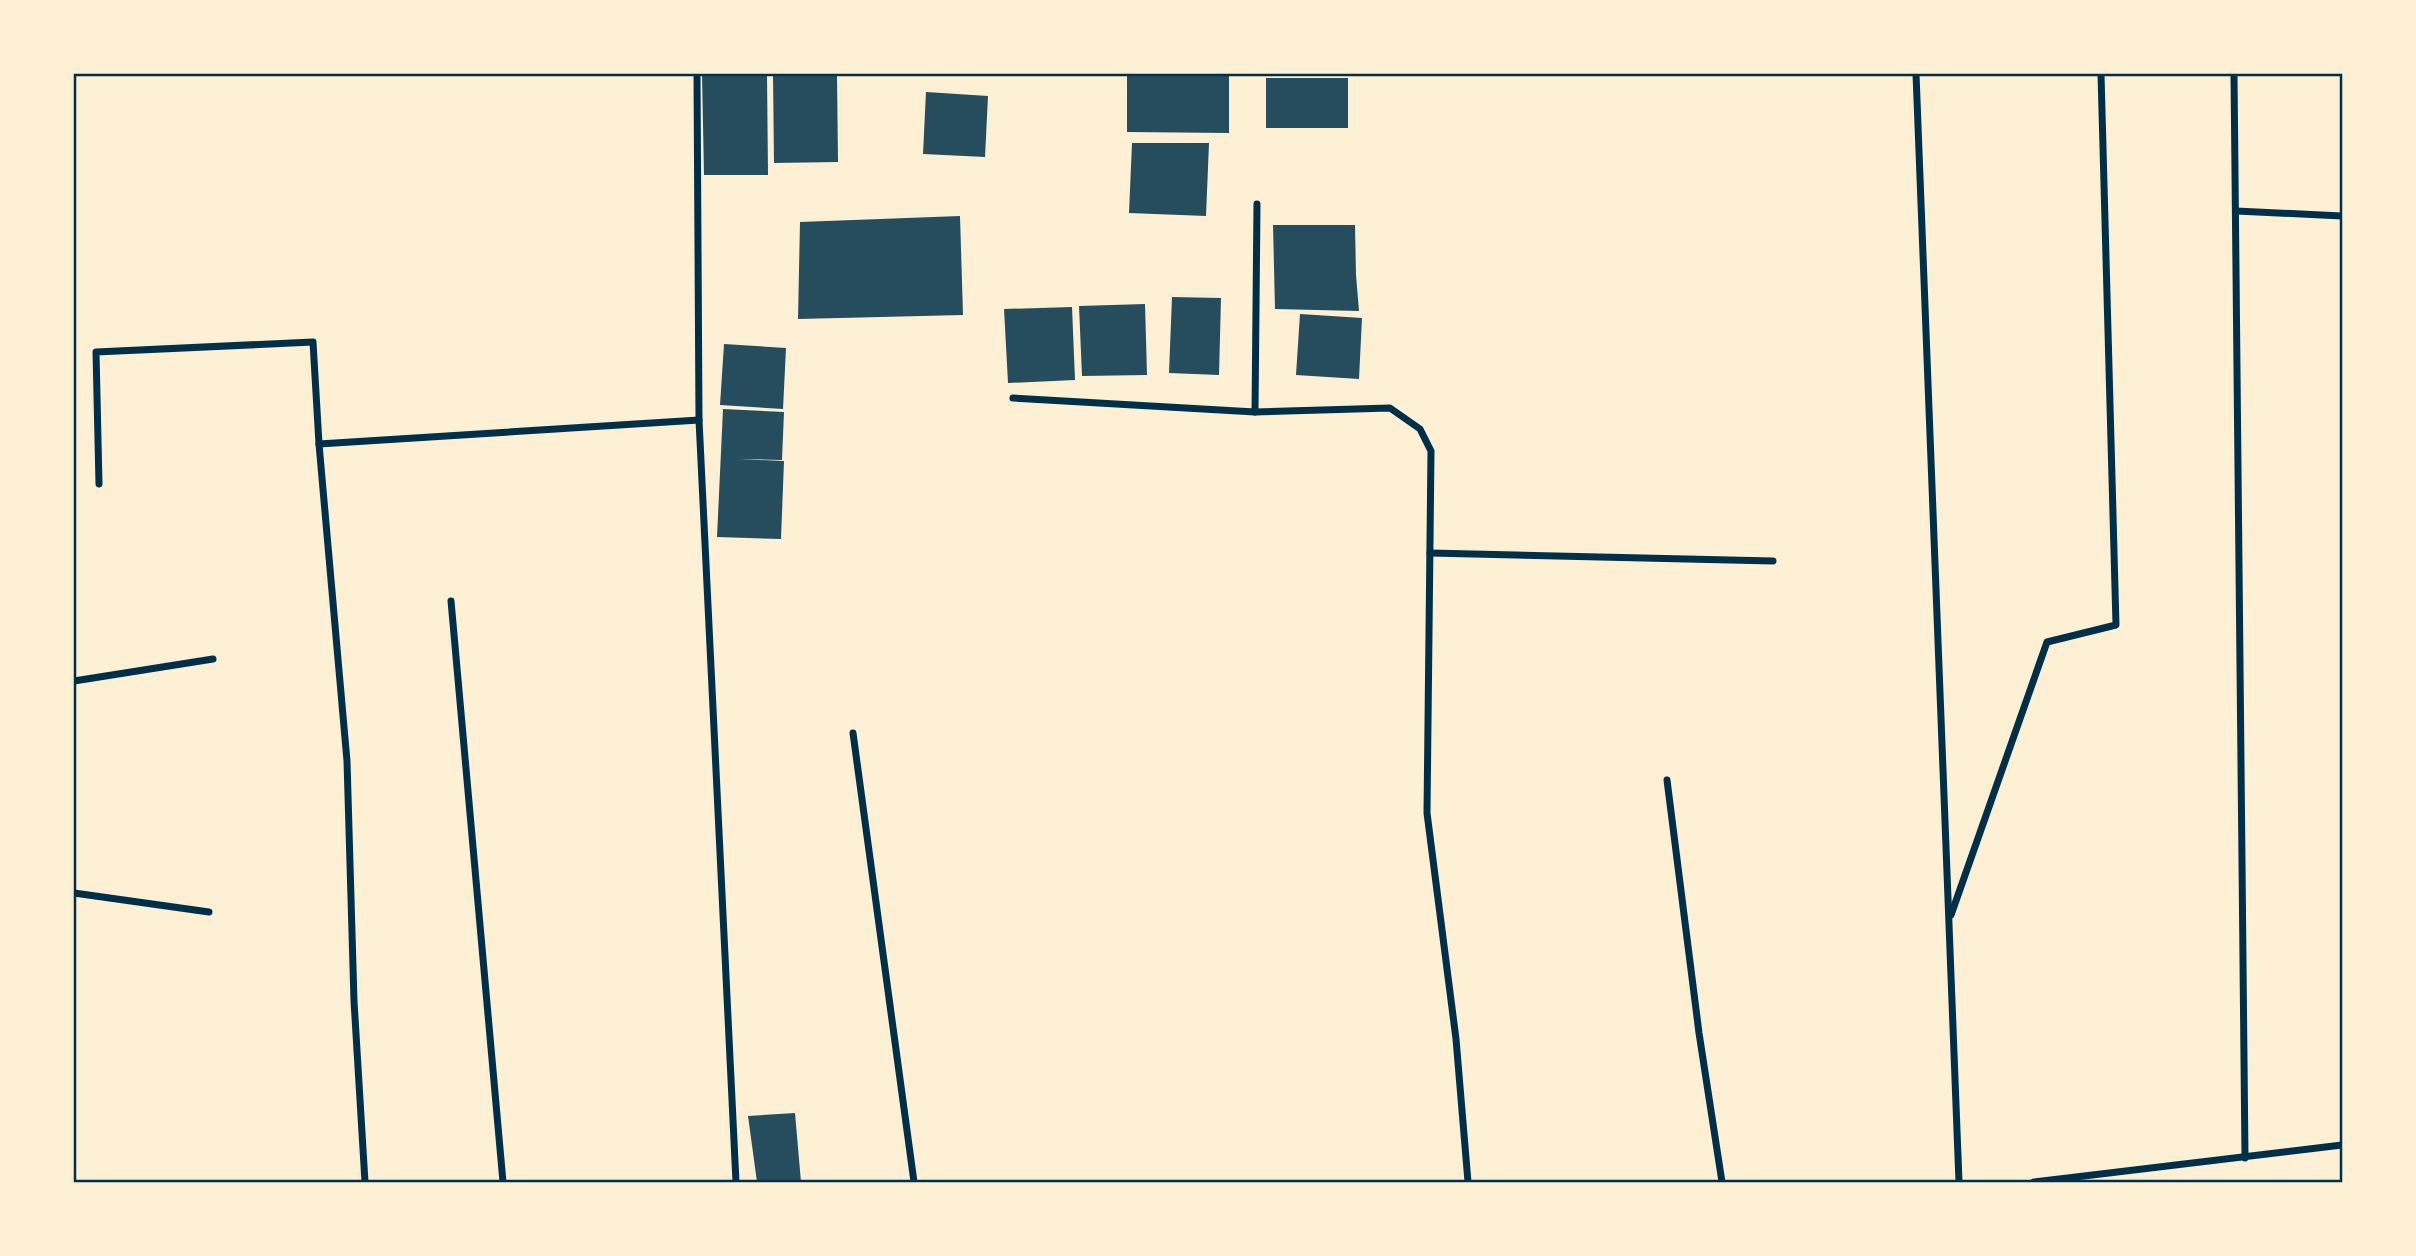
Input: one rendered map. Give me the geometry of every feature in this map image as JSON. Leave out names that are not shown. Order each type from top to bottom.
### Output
[{"type":"street","points":[[697,74],[699,420],[736,1182]]},
{"type":"street","points":[[1916,74],[1959,1182]]},
{"type":"street","points":[[1949,919],[2047,642],[2116,625],[2101,74]]},
{"type":"street","points":[[2234,74],[2245,1158]]},
{"type":"street","points":[[1255,412],[1256,204]]},
{"type":"street","points":[[2236,211],[2343,216]]},
{"type":"street","points":[[99,484],[96,352],[313,342],[318,444],[347,761],[354,1001],[365,1182]]},
{"type":"street","points":[[1013,398],[1255,412],[1390,408],[1420,429],[1431,451],[1427,813],[1456,1039],[1468,1182]]},
{"type":"street","points":[[318,444],[699,420]]},
{"type":"street","points":[[1430,554],[1773,561]]},
{"type":"street","points":[[452,601],[503,1182]]},
{"type":"street","points":[[74,681],[213,659]]},
{"type":"street","points":[[853,733],[914,1182]]},
{"type":"street","points":[[1667,780],[1699,1033],[1722,1182]]},
{"type":"street","points":[[74,893],[209,912]]},
{"type":"street","points":[[2034,1182],[2343,1145]]},
{"type":"building","points":[[702,74],[767,74],[768,175],[704,175]]},
{"type":"building","points":[[773,74],[837,74],[838,162],[774,163]]},
{"type":"building","points":[[1127,74],[1229,74],[1229,133],[1127,132]]},
{"type":"building","points":[[1266,78],[1348,78],[1348,128],[1266,128]]},
{"type":"building","points":[[926,92],[988,96],[985,157],[923,154]]},
{"type":"building","points":[[1132,143],[1209,143],[1206,216],[1129,213]]},
{"type":"building","points":[[960,216],[963,315],[798,319],[800,222]]},
{"type":"building","points":[[1273,225],[1355,225],[1359,311],[1275,309]]},
{"type":"building","points":[[1172,297],[1221,298],[1219,375],[1169,373]]},
{"type":"building","points":[[1145,304],[1147,375],[1082,376],[1079,306]]},
{"type":"building","points":[[1072,307],[1075,380],[1008,383],[1004,309]]},
{"type":"building","points":[[1300,314],[1362,318],[1359,379],[1296,375]]},
{"type":"building","points":[[724,344],[786,348],[783,409],[720,405]]},
{"type":"building","points":[[723,409],[784,412],[782,460],[738,459],[784,461],[781,539],[717,537]]},
{"type":"building","points":[[795,1113],[801,1182],[757,1182],[748,1116]]}]
